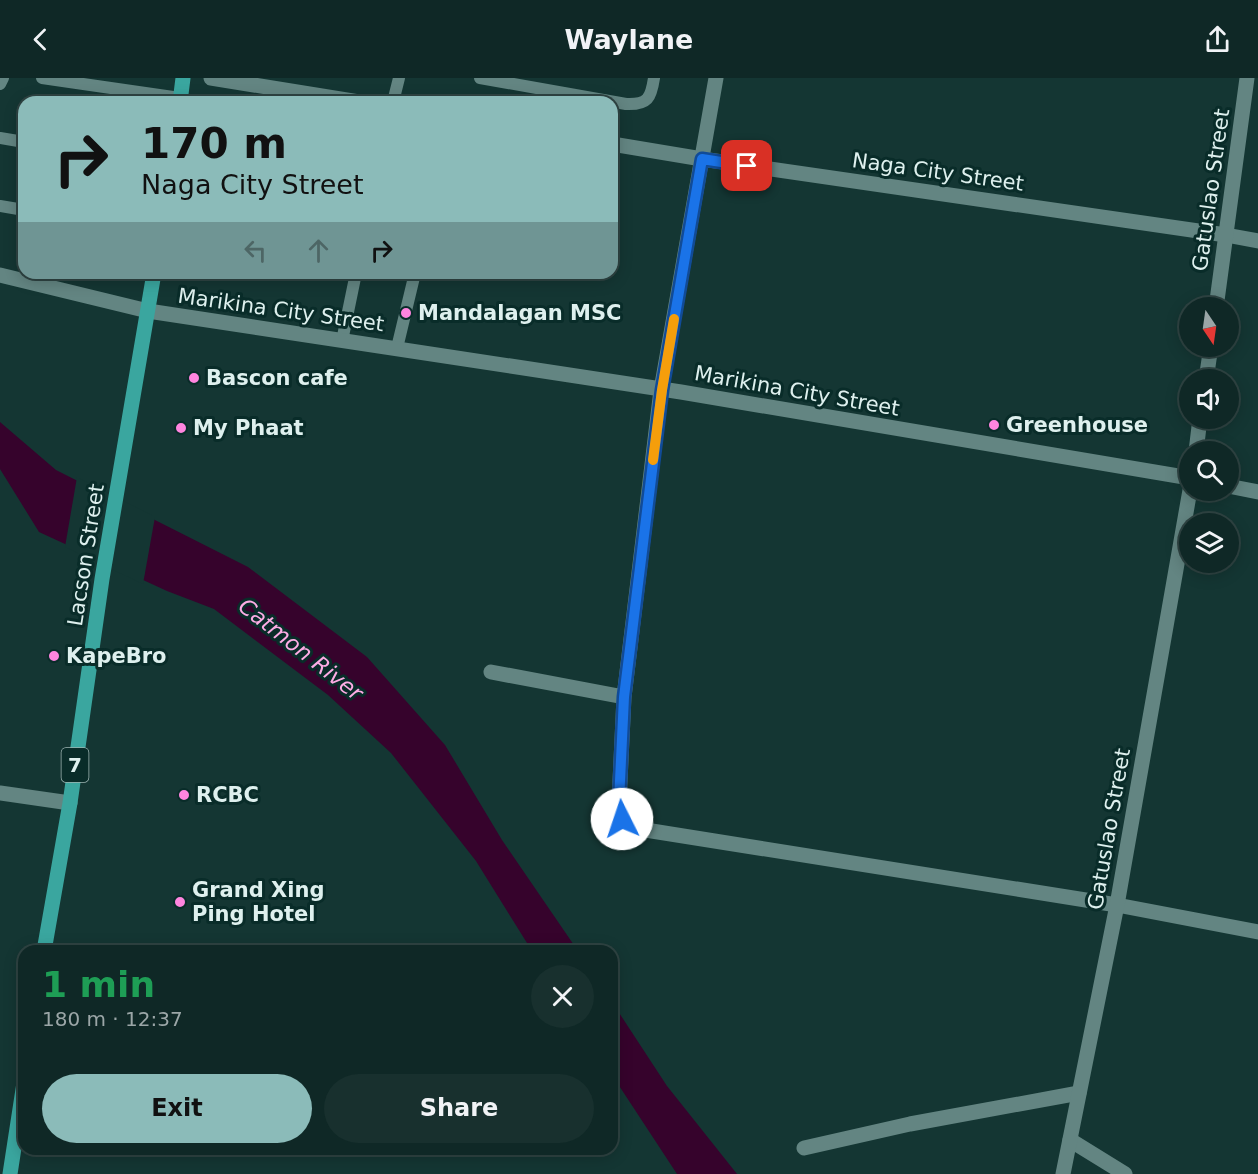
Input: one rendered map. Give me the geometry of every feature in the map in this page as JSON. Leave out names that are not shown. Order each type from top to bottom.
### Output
[{"type":"main road","points":[[181,96],[183,78]]},
{"type":"main road","name":"Lacson Street","points":[[45,945],[70,803],[102,579],[152,279]]},
{"type":"main road","points":[[10,1174],[18,1122]]},
{"type":"street","points":[[211,78],[322,96]]},
{"type":"street","points":[[716,78],[662,390],[624,697],[619,802],[622,819],[633,828],[1117,905],[1258,932]]},
{"type":"street","name":"Gatuslao Street","points":[[1218,297],[1247,78]]},
{"type":"street","name":"Naga City Street","points":[[618,145],[1258,241]]},
{"type":"street","name":"Marikina City Street","points":[[0,275],[148,311],[662,390],[1179,476]]},
{"type":"street","points":[[1239,488],[1258,492]]},
{"type":"street","name":"Gatuslao Street","points":[[1063,1174],[1117,905],[1188,501]]},
{"type":"street","points":[[491,672],[624,697]]},
{"type":"street","points":[[0,793],[70,803]]},
{"type":"street","points":[[804,1148],[910,1124],[1079,1093]]},
{"type":"street","points":[[1070,1140],[1125,1174]]},
{"type":"lane","points":[[0,84],[3,78]]},
{"type":"lane","points":[[42,78],[155,96]]},
{"type":"lane","points":[[394,96],[399,78]]},
{"type":"lane","points":[[480,78],[582,96]]},
{"type":"lane","points":[[618,102],[638,105],[647,100],[651,94],[654,78]]},
{"type":"lane","points":[[0,138],[18,141]]},
{"type":"lane","points":[[0,206],[18,209]]},
{"type":"lane","points":[[342,341],[355,279]]},
{"type":"lane","points":[[397,348],[414,279]]},
{"type":"water","name":"Catmon River","points":[[0,422],[56,470],[248,567],[367,657],[445,745],[502,840],[574,945],[528,945],[476,861],[391,753],[328,695],[214,609],[167,591],[39,532],[0,469]]},
{"type":"water","points":[[618,1011],[667,1086],[737,1174],[677,1174],[618,1084]]},
{"type":"pier","points":[[77,477],[155,517],[143,584],[65,547]]},
{"type":"slow traffic","points":[[653,460],[674,319]]},
{"type":"place","name":"Mandalagan MSC","points":[[406,313]]},
{"type":"place","name":"Bascon cafe","points":[[194,378]]},
{"type":"place","name":"Greenhouse","points":[[994,425]]},
{"type":"place","name":"My Phaat","points":[[181,428]]},
{"type":"place","name":"KapeBro","points":[[54,656]]},
{"type":"place","name":"RCBC","points":[[184,795]]},
{"type":"place","name":"Grand Xing Ping Hotel","points":[[180,902]]},
{"type":"route","points":[[622,819],[619,802],[624,697],[638,579],[662,390],[702,159],[747,166]]}]
